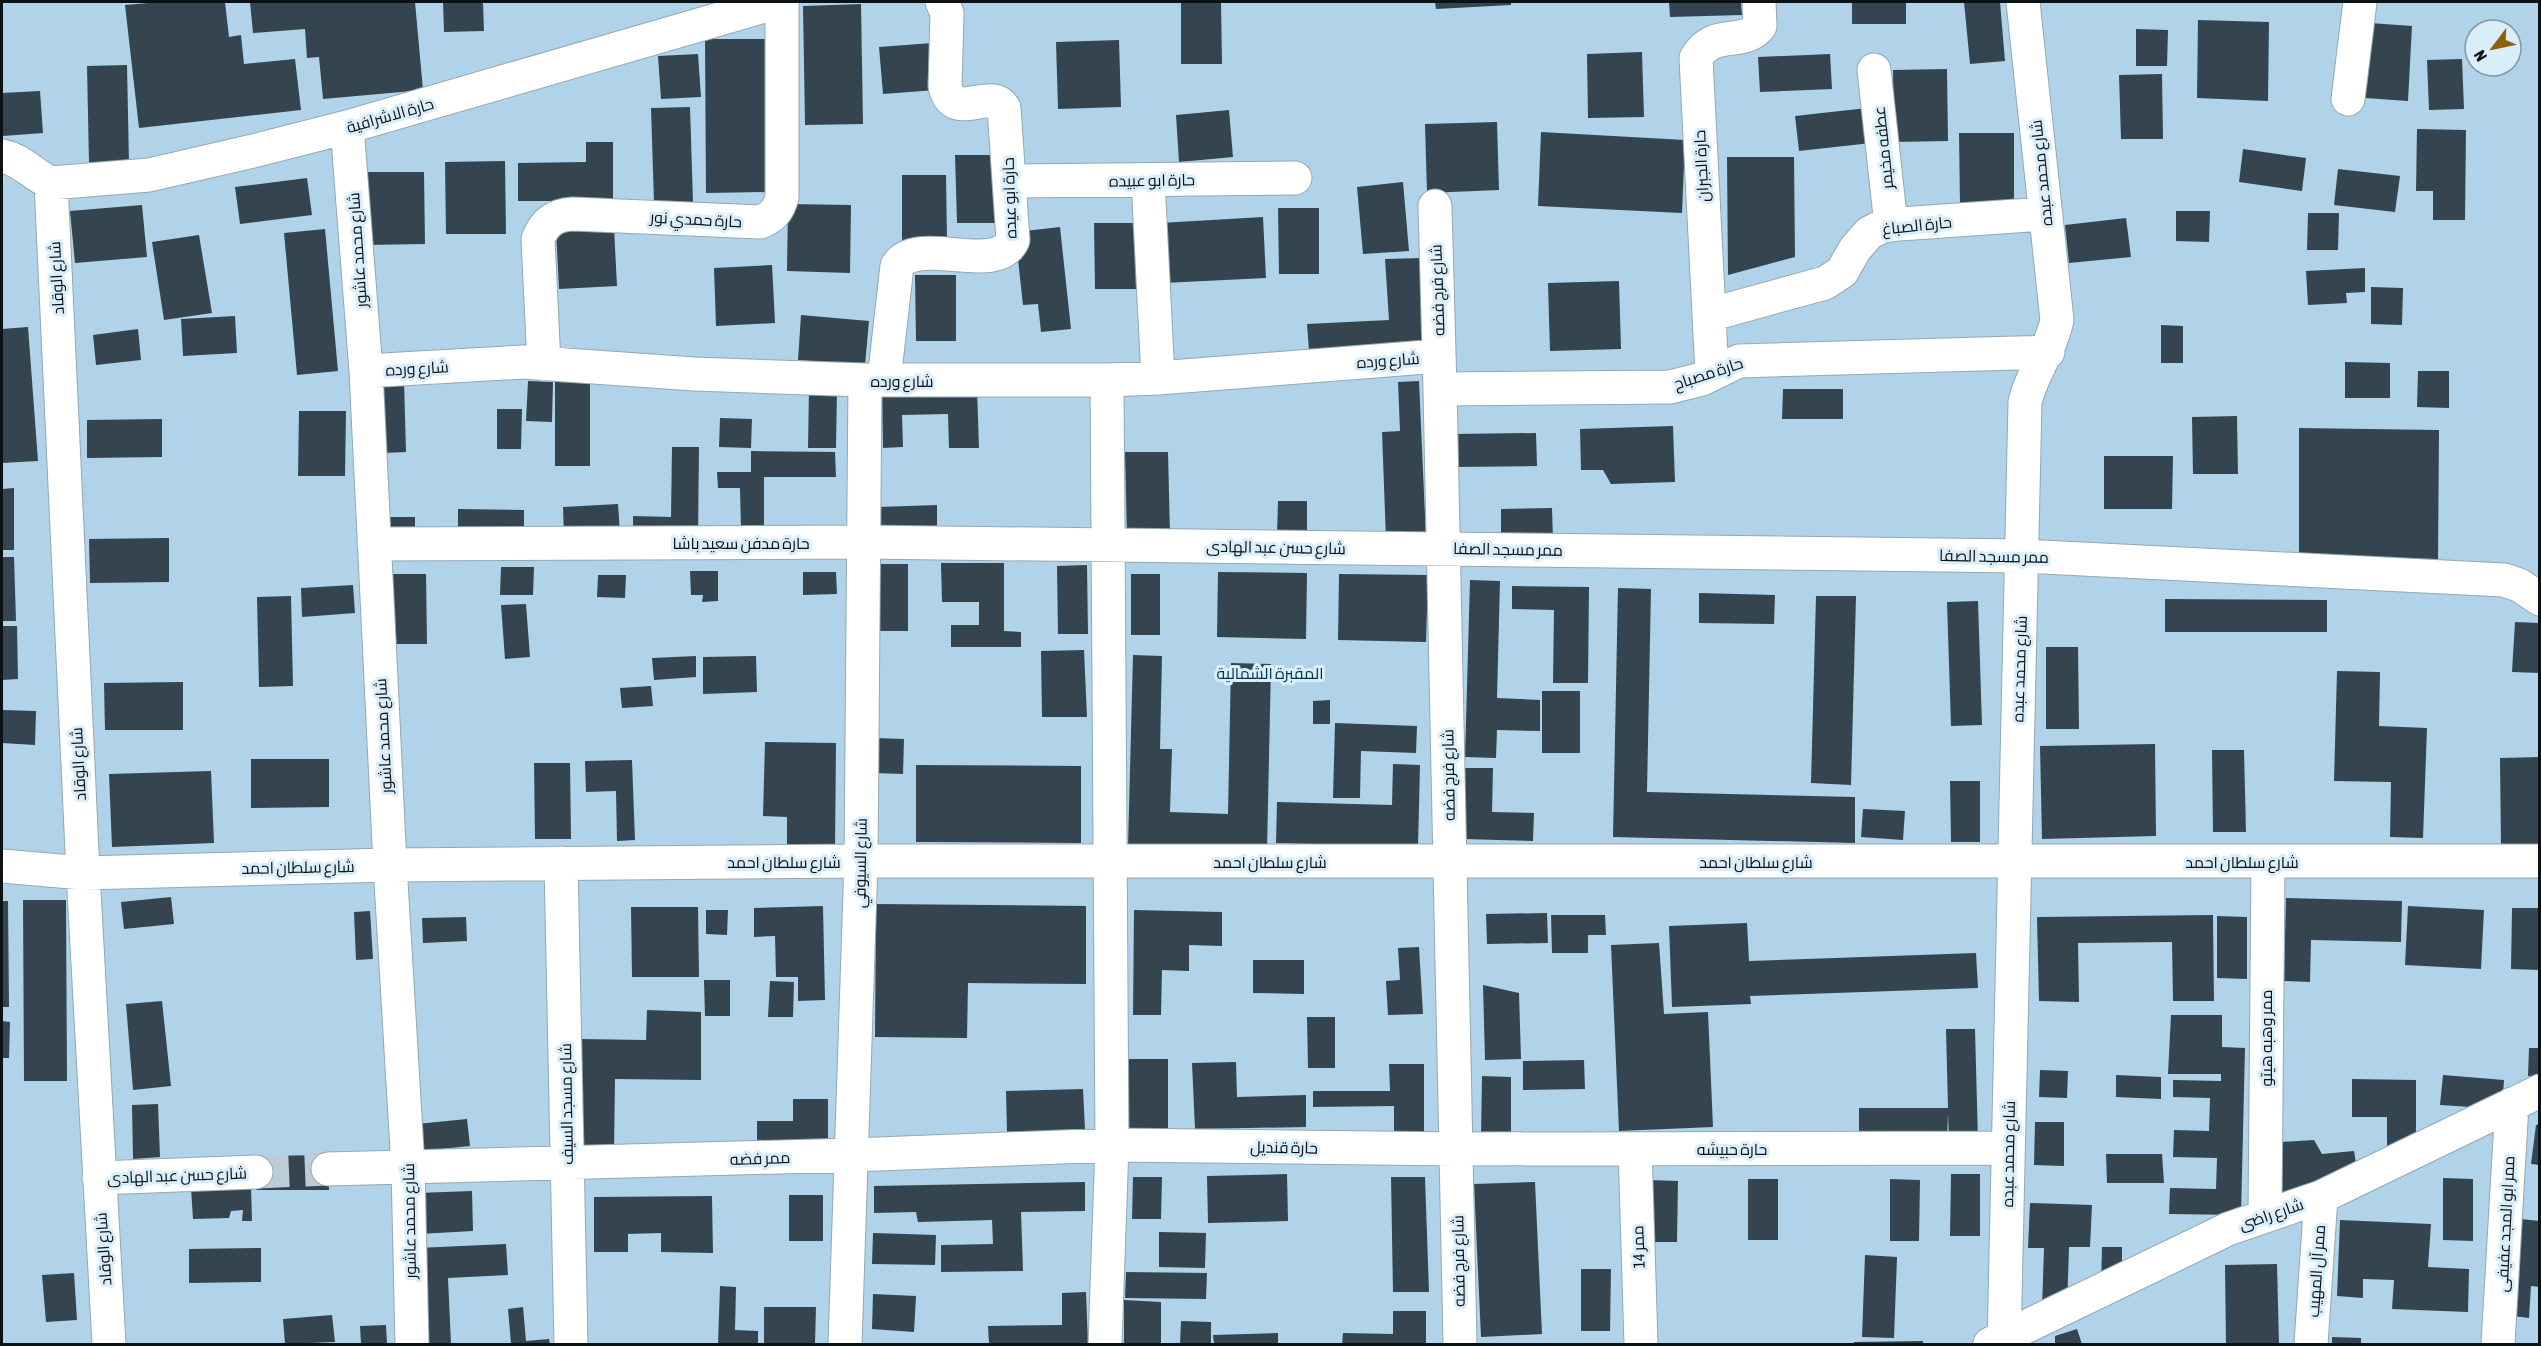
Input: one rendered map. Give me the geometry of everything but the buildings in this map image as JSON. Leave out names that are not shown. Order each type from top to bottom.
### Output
[{"type":"street","name":"حارة الاشرافية","points":[[51,183],[149,175],[347,127],[780,2]]},
{"type":"street","name":"حارة حمدي نور","points":[[544,364],[538,239],[550,219],[573,214],[760,222],[771,218],[779,209],[782,197],[780,2]]},
{"type":"street","name":"حارة ابو عيده","points":[[875,380],[897,266],[900,262],[912,255],[996,255],[1010,248],[1013,240],[1005,113],[1001,104],[992,101],[963,104],[953,102],[947,95],[945,86],[947,13],[942,2]]},
{"type":"street","name":"حارة الجبران","points":[[1712,374],[1696,58],[1703,46],[1716,40],[1749,35],[1756,31],[1760,26],[1759,2]]},
{"type":"street","name":"شارع محمد عبده","points":[[2000,1343],[2008,1148],[2025,402],[2029,385],[2054,338],[2057,320],[2024,2]]},
{"type":"street","points":[[2348,99],[2360,2]]},
{"type":"street","name":"عطفه مخيمر","points":[[1874,70],[1891,225]]},
{"type":"street","name":"شارع محمد عاشور","points":[[347,127],[366,371],[390,865],[408,1167],[412,1344]]},
{"type":"street","points":[[2,156],[24,163],[42,179],[51,183]]},
{"type":"street","name":"حارة ابو عبيده","points":[[1009,182],[1295,178]]},
{"type":"street","points":[[1148,180],[1158,378]]},
{"type":"street","name":"شارع الوقاد","points":[[51,183],[83,873],[109,1344]]},
{"type":"street","name":"شارع فرج فضه","points":[[1435,206],[1460,1344]]},
{"type":"street","name":"حارة الصباغ","points":[[1709,315],[1825,283],[1842,272],[1855,249],[1876,228],[2046,214]]},
{"type":"street","name":"حارة مصباح","points":[[1440,389],[1670,387],[1712,374],[1729,364],[1749,360],[2048,352]]},
{"type":"street","name":"شارع ورده","points":[[366,371],[523,362],[694,374],[875,380],[1107,380],[1439,356]]},
{"type":"street","name":"شارع السيوفي","points":[[845,1344],[861,861],[862,542],[875,380]]},
{"type":"street","points":[[1105,1344],[1112,1145],[1107,380]]},
{"type":"street","name":"حارة مدفن سعيد باشا","points":[[374,544],[862,542],[1108,545]]},
{"type":"street","name":"شارع حسن عبد الهادى","points":[[1108,545],[1443,549]]},
{"type":"street","name":"ممر مسجد الصفا","points":[[1443,549],[2022,556],[2504,580],[2519,585],[2540,599]]},
{"type":"street","name":"شارع سلطان احمد","points":[[2,866],[83,873],[390,865],[861,861],[2540,861]]},
{"type":"street","name":"ممر وهبه هيتو","points":[[2265,1215],[2268,862]]},
{"type":"street","name":"شارع مسجد السيف","points":[[561,863],[571,1344]]},
{"type":"street","name":"شارع راضى","points":[[2000,1343],[2228,1229],[2321,1197],[2526,1097]]},
{"type":"street","name":"ممر ابو المجد عفيفى","points":[[2498,1344],[2526,1097]]},
{"type":"street","name":"حارة قنديل","points":[[1112,1145],[1456,1149]]},
{"type":"street","name":"ممر فضه","points":[[408,1167],[852,1155],[1112,1145]]},
{"type":"street","name":"حارة حبيشه","points":[[1456,1149],[2008,1148]]},
{"type":"street","name":"ممر 14","points":[[1635,1149],[1641,1344]]},
{"type":"street","points":[[328,1169],[408,1167]]},
{"type":"street","name":"شارع حسن عبد الهادى","points":[[99,1178],[256,1172]]},
{"type":"street","name":"ممر آل المهيب","points":[[2311,1344],[2321,1197]]},
{"type":"green space","name":"المقبرة الشمالية","points":[[2,2],[2539,2],[2539,1344],[2,1344]]},
{"type":"tunnel","points":[[256,1172],[328,1169]]}]
